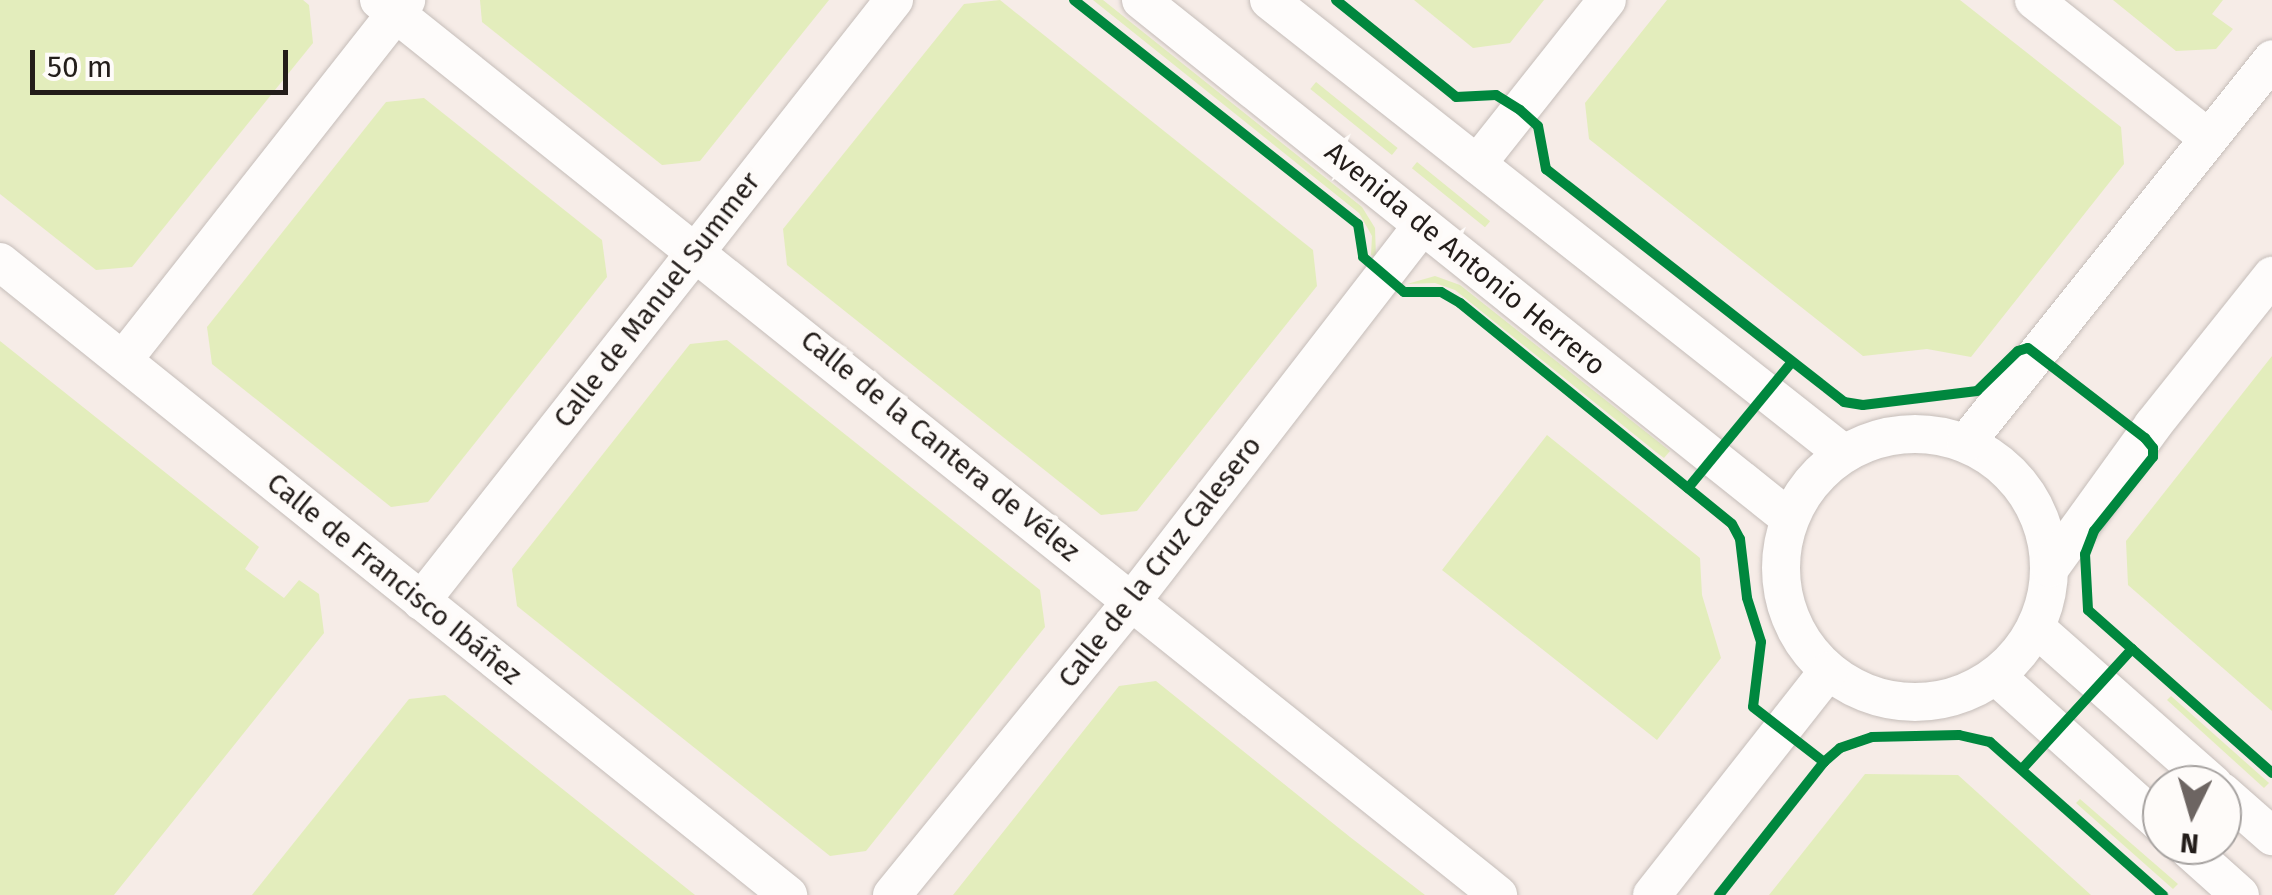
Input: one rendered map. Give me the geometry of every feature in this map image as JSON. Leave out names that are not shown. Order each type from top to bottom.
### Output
[{"type":"street","name":"Calle de Manuel Summer","points":[[421,600],[894,0]]},
{"type":"street","name":"Avenida de Antonio Herrero","points":[[1141,0],[1790,518]]},
{"type":"street","points":[[1269,0],[1843,453]]},
{"type":"street","points":[[1476,164],[1606,0]]},
{"type":"street","points":[[2034,0],[2208,138]]},
{"type":"street","name":"Calle de la Cantera de Vélez","points":[[394,4],[1498,895]]},
{"type":"street","points":[[122,360],[394,4]]},
{"type":"street","points":[[1966,442],[2272,58]]},
{"type":"street","name":"Calle de la Cruz Calesero","points":[[892,895],[1132,600],[1423,225]]},
{"type":"street","name":"Calle de Francisco Ibáñez","points":[[0,262],[788,895]]},
{"type":"street","points":[[2050,568],[2153,425],[2272,276]]},
{"type":"street","points":[[1924,433],[1966,442],[1994,458],[2018,481],[2036,508],[2047,537],[2050,568],[2046,599],[2036,628],[2019,654],[1996,676],[1956,696],[1911,702],[1868,694],[1828,671],[1800,640],[1784,600],[1780,559],[1790,518],[1811,481],[1843,453],[1896,436],[1924,433]]},
{"type":"street","points":[[2036,628],[2191,765]]},
{"type":"street","points":[[1652,895],[1828,671]]},
{"type":"street","points":[[1996,676],[2142,807]]},
{"type":"street","points":[[2242,810],[2272,836]]},
{"type":"street","points":[[2206,865],[2240,895]]},
{"type":"green space","points":[[0,0],[303,0],[309,5],[313,43],[132,267],[96,270],[0,194]]},
{"type":"green space","points":[[480,0],[829,0],[700,161],[662,165],[482,22]]},
{"type":"green space","points":[[1000,0],[1313,250],[1317,286],[1137,511],[1101,515],[787,265],[783,229],[964,4]]},
{"type":"green space","points":[[1093,0],[1103,0],[1362,207],[1375,228],[1376,257],[1371,255],[1372,236],[1359,213]]},
{"type":"green space","points":[[1414,0],[1544,0],[1510,43],[1473,48]]},
{"type":"green space","points":[[1667,0],[1960,0],[2121,127],[2124,164],[1971,357],[1927,349],[1863,356],[1589,139],[1585,103]]},
{"type":"green space","points":[[2113,0],[2223,0],[2212,14],[2233,29],[2216,49],[2176,51]]},
{"type":"green space","points":[[1316,82],[1398,148],[1392,155],[1310,89]]},
{"type":"green space","points":[[424,98],[602,240],[607,277],[428,502],[391,507],[212,364],[207,327],[386,102]]},
{"type":"green space","points":[[1417,162],[1490,221],[1485,227],[1412,168]]},
{"type":"green space","points":[[1435,276],[1460,285],[1670,451],[1664,458],[1455,290],[1435,283],[1407,284]]},
{"type":"green space","points":[[727,340],[1040,590],[1045,627],[866,851],[830,856],[517,606],[512,569],[690,344]]},
{"type":"green space","points":[[0,341],[259,547],[245,569],[284,598],[299,580],[319,594],[324,633],[114,895],[0,895]]},
{"type":"green space","points":[[2272,356],[2272,711],[2128,585],[2126,541]]},
{"type":"green space","points":[[1547,435],[1700,558],[1702,595],[1721,658],[1657,740],[1442,570]]},
{"type":"green space","points":[[1156,681],[1425,895],[953,895],[1119,686]]},
{"type":"green space","points":[[445,695],[695,895],[252,895],[409,699]]},
{"type":"green space","points":[[2171,696],[2269,783],[2264,788],[2167,700]]},
{"type":"green space","points":[[1865,774],[1958,775],[2091,895],[1769,895]]},
{"type":"green space","points":[[2080,799],[2142,853],[2142,862],[2076,803]]},
{"type":"green space","points":[[2146,865],[2156,865],[2178,884],[2173,889]]},
{"type":"cycle path","points":[[1074,0],[1358,224],[1363,257],[1404,292],[1441,292],[1460,303],[1732,524],[1740,539],[1747,598],[1761,642],[1753,707],[1824,762],[1840,748],[1872,737],[1959,735],[1990,742],[2163,895]]},
{"type":"cycle path","points":[[1336,0],[1456,97],[1496,95],[1520,110],[1538,126],[1546,169],[1844,402],[1863,405],[1977,391],[2018,351],[2028,348],[2145,438],[2153,448],[2153,457],[2094,531],[2085,554],[2088,610],[2272,773]]},
{"type":"cycle path","points":[[1688,488],[1791,363]]},
{"type":"cycle path","points":[[2022,769],[2132,649]]},
{"type":"cycle path","points":[[1719,895],[1824,762]]}]
